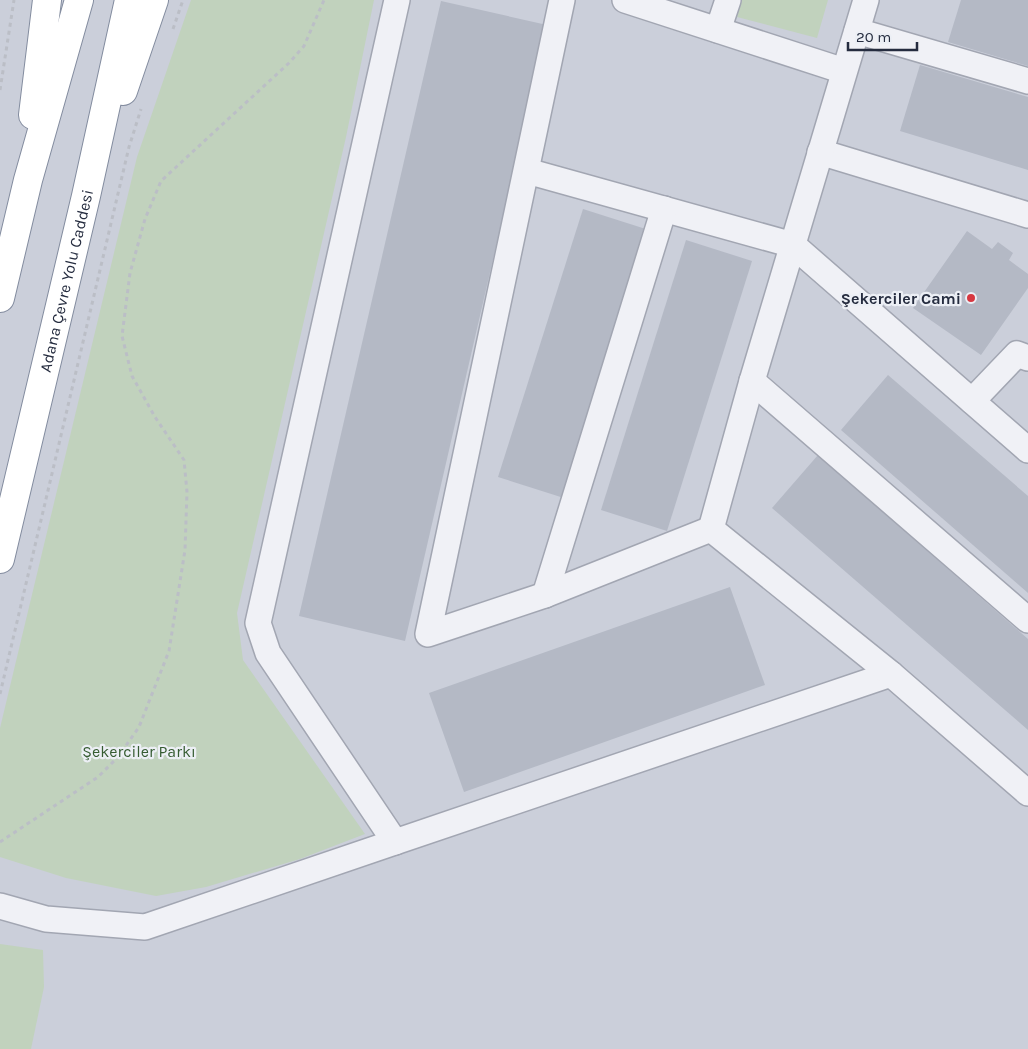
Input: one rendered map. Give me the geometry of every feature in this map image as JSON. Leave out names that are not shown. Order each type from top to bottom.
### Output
[{"type":"highway","points":[[28,180],[37,76],[48,0]]},
{"type":"highway","points":[[0,298],[28,180],[79,0]]},
{"type":"highway","name":"Adana Çevre Yolu Caddesi","points":[[0,559],[86,196],[128,0]]},
{"type":"highway","points":[[86,196],[154,0]]},
{"type":"street","points":[[395,842],[268,652],[258,623],[397,0]]},
{"type":"street","points":[[562,0],[428,634],[545,595],[711,529]]},
{"type":"street","points":[[625,0],[844,71]]},
{"type":"street","points":[[718,30],[728,0]]},
{"type":"street","points":[[711,529],[752,381],[866,0]]},
{"type":"street","points":[[857,31],[1028,81]]},
{"type":"street","points":[[820,152],[1028,215]]},
{"type":"street","points":[[526,171],[793,245],[1028,450]]},
{"type":"street","points":[[545,595],[664,209]]},
{"type":"street","points":[[972,401],[1017,354],[1028,358]]},
{"type":"street","points":[[752,381],[1028,620]]},
{"type":"street","points":[[711,529],[1024,783]]},
{"type":"street","points":[[0,906],[46,919],[145,927],[891,674]]},
{"type":"path","points":[[0,90],[14,0]]},
{"type":"path","points":[[171,35],[183,0]]},
{"type":"path","points":[[0,842],[98,777],[118,757],[139,727],[169,651],[185,550],[187,492],[184,460],[155,417],[132,376],[122,336],[130,273],[145,219],[161,181],[289,63],[304,46],[324,0]]},
{"type":"path","points":[[0,694],[129,146],[142,106]]},
{"type":"shaded area","points":[[0,0],[1028,0],[1028,1049],[0,1049]]},
{"type":"green space","name":"Şekerciler Parkı","points":[[191,0],[374,0],[346,137],[237,613],[243,660],[365,834],[300,859],[206,887],[156,896],[66,878],[0,857],[0,728],[137,157]]},
{"type":"green space","points":[[742,0],[828,0],[817,38],[737,17]]},
{"type":"green space","points":[[0,944],[43,950],[44,987],[31,1049],[0,1049]]},
{"type":"building","points":[[961,0],[1028,0],[1028,66],[948,42]]},
{"type":"building","points":[[441,1],[547,25],[405,641],[299,616]]},
{"type":"building","points":[[920,65],[1028,97],[1028,170],[900,131]]},
{"type":"building","points":[[583,209],[652,231],[567,499],[498,477]]},
{"type":"building","name":"Şekerciler Cami","points":[[967,231],[992,249],[998,242],[1013,253],[1009,260],[1028,274],[1028,288],[981,355],[913,308]]},
{"type":"building","points":[[686,240],[752,261],[667,531],[601,510]]},
{"type":"building","points":[[888,375],[1028,496],[1028,593],[841,430]]},
{"type":"building","points":[[818,455],[1028,639],[1028,730],[772,508]]},
{"type":"building","points":[[730,587],[765,685],[464,792],[429,693]]},
{"type":"place","name":"Şekerciler Cami","points":[[971,298]]}]
